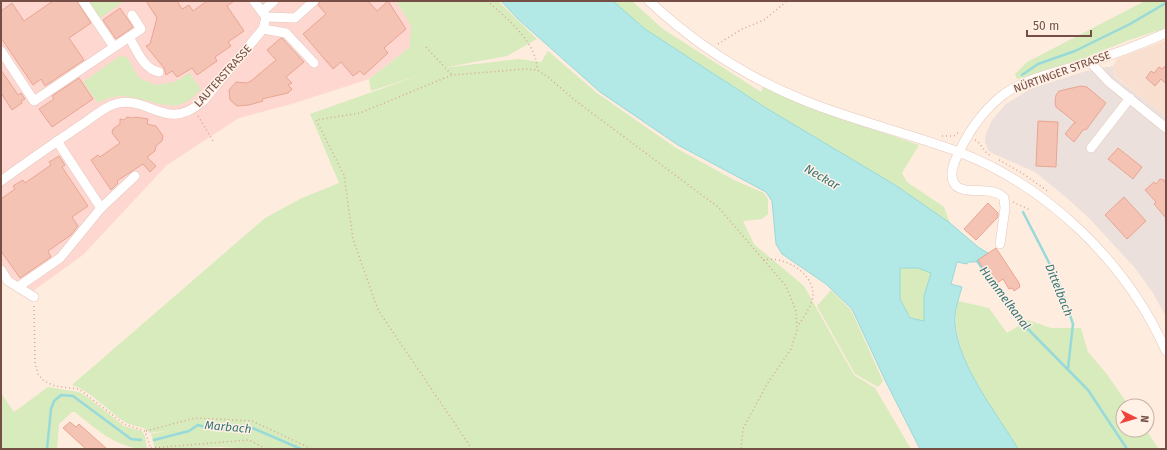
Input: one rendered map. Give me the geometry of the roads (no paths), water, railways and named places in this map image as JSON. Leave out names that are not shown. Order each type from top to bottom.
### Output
[{"type":"street","points":[[83,1],[114,47]]},
{"type":"street","points":[[254,1],[264,14],[295,18],[314,1]]},
{"type":"street","points":[[264,14],[274,1]]},
{"type":"street","points":[[649,1],[674,24],[715,48],[750,75],[802,100],[837,113],[959,152],[1001,172],[1024,186],[1088,238],[1111,263],[1134,293],[1166,351]]},
{"type":"street","name":"LAUTERSTRASSE","points":[[1,181],[57,141],[115,104],[131,104],[169,114],[179,115],[194,110],[204,101],[263,29],[264,14]]},
{"type":"street","points":[[1,51],[34,101],[141,29],[132,15]]},
{"type":"street","points":[[263,29],[286,33],[314,63]]},
{"type":"street","name":"NÜRTINGER STRASSE","points":[[1000,244],[1005,208],[1004,198],[993,192],[963,189],[953,183],[952,173],[959,152],[979,119],[1005,94],[1037,79],[1090,62],[1166,33]]},
{"type":"street","points":[[129,37],[146,65],[153,71],[159,72]]},
{"type":"street","points":[[1090,62],[1166,128]]},
{"type":"street","points":[[1091,148],[1130,98]]},
{"type":"street","points":[[57,141],[101,208]]},
{"type":"street","points":[[18,287],[60,258],[101,208],[134,176]]},
{"type":"street","points":[[1,270],[8,281],[34,297]]},
{"type":"water","name":"Neckar","points":[[501,1],[613,1],[645,29],[766,108],[895,185],[950,223],[978,247],[988,253],[975,262],[968,262],[967,264],[957,262],[951,284],[962,287],[956,309],[955,323],[963,356],[971,372],[1018,449],[920,449],[885,380],[852,309],[826,284],[782,254],[776,244],[772,201],[766,192],[678,145],[600,92],[518,19]],"holes":[[[900,268],[918,268],[931,273],[924,296],[924,321],[910,318],[900,299]]]},
{"type":"waterway","name":"Dittelbach","points":[[1022,75],[1038,64],[1075,51],[1130,24],[1166,3]]},
{"type":"waterway","name":"Dittelbach","points":[[1023,212],[1059,282],[1073,324],[1068,368]]},
{"type":"waterway","name":"Hummelkanal","points":[[977,261],[1021,322],[1088,390],[1127,449]]},
{"type":"waterway","name":"Marbach","points":[[47,449],[51,409],[54,401],[61,395],[73,396],[131,439],[141,440]]},
{"type":"waterway","name":"Marbach","points":[[154,440],[189,431],[198,425],[213,429],[250,427],[301,449]]}]
